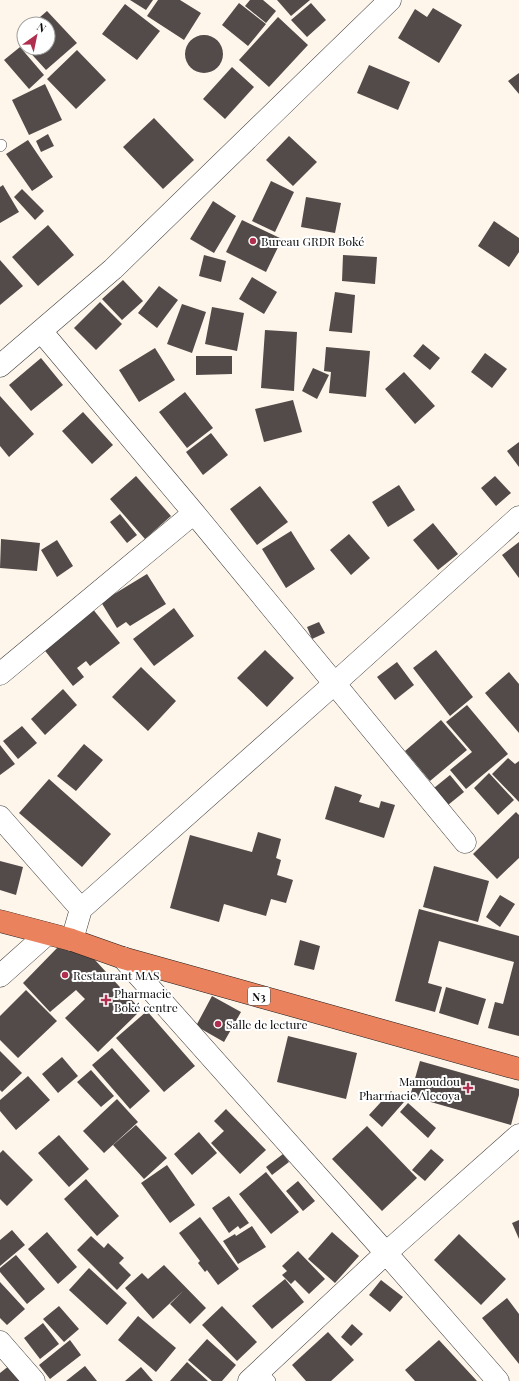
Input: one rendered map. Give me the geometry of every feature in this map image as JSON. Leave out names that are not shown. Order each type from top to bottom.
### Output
[{"type":"highway","name":"N3","points":[[0,921],[72,940],[123,958],[519,1069]]},
{"type":"street","points":[[0,366],[113,269],[390,0]]},
{"type":"street","points":[[41,331],[194,513],[465,842]]},
{"type":"street","points":[[0,674],[194,513]]},
{"type":"street","points":[[72,940],[81,909],[334,684],[519,516]]},
{"type":"street","points":[[0,817],[81,909]]},
{"type":"street","points":[[0,976],[47,934]]},
{"type":"street","points":[[123,958],[498,1381]]},
{"type":"street","points":[[260,1377],[386,1253],[519,1135]]},
{"type":"street","points":[[0,1342],[34,1381]]},
{"type":"building","points":[[130,0],[153,0],[146,10]]},
{"type":"building","points":[[158,0],[180,0],[201,13],[184,40],[147,16]]},
{"type":"building","points":[[250,0],[263,0],[276,11],[266,23],[245,6]]},
{"type":"building","points":[[277,0],[310,0],[291,16]]},
{"type":"building","points":[[239,3],[266,24],[248,46],[222,25]]},
{"type":"building","points":[[311,3],[326,20],[307,37],[291,20]]},
{"type":"building","points":[[125,4],[160,31],[137,60],[102,34]]},
{"type":"building","points":[[433,8],[462,25],[439,63],[398,38],[415,9],[427,17]]},
{"type":"building","points":[[47,11],[52,16],[41,16]]},
{"type":"building","points":[[278,17],[308,45],[269,87],[239,60]]},
{"type":"building","points":[[56,21],[77,43],[46,70],[33,56],[56,56]]},
{"type":"building","points":[[204,35],[214,38],[220,44],[223,54],[220,64],[214,70],[204,73],[194,70],[188,64],[185,54],[188,44],[194,38]]},
{"type":"building","points":[[16,50],[16,56],[28,56],[44,75],[29,89],[4,60]]},
{"type":"building","points":[[77,50],[106,80],[76,109],[47,79]]},
{"type":"building","points":[[369,65],[410,82],[398,110],[357,93]]},
{"type":"building","points":[[232,67],[254,87],[225,119],[203,99]]},
{"type":"building","points":[[519,73],[519,94],[508,81]]},
{"type":"building","points":[[45,84],[62,120],[29,135],[12,100]]},
{"type":"building","points":[[154,118],[194,160],[163,189],[123,147]]},
{"type":"building","points":[[48,134],[54,146],[41,152],[36,141]]},
{"type":"building","points":[[289,136],[317,162],[293,186],[266,160]]},
{"type":"building","points":[[28,140],[53,177],[32,191],[6,154]]},
{"type":"building","points":[[271,181],[294,192],[275,232],[252,221]]},
{"type":"building","points":[[3,185],[19,212],[0,223],[0,187]]},
{"type":"building","points":[[22,189],[44,211],[35,220],[14,197]]},
{"type":"building","points":[[306,197],[341,203],[335,233],[301,227]]},
{"type":"building","points":[[213,201],[236,216],[214,253],[190,239]]},
{"type":"building","points":[[242,220],[282,239],[266,272],[226,252]]},
{"type":"building","points":[[494,221],[519,238],[519,252],[509,267],[478,246]]},
{"type":"building","points":[[48,225],[74,255],[38,286],[12,257]]},
{"type":"building","points":[[204,255],[226,261],[221,282],[199,276]]},
{"type":"building","points":[[343,255],[377,257],[375,284],[342,281]]},
{"type":"building","points":[[0,260],[23,286],[0,305]]},
{"type":"building","points":[[252,277],[277,292],[264,314],[239,299]]},
{"type":"building","points":[[123,280],[143,301],[122,320],[102,299]]},
{"type":"building","points":[[159,286],[178,300],[157,328],[138,313]]},
{"type":"building","points":[[335,292],[355,295],[352,333],[329,331]]},
{"type":"building","points":[[100,302],[122,324],[96,350],[74,328]]},
{"type":"building","points":[[182,304],[206,312],[192,353],[167,344]]},
{"type":"building","points":[[212,307],[244,313],[237,351],[205,344]]},
{"type":"building","points":[[265,330],[297,332],[294,391],[261,388]]},
{"type":"building","points":[[423,344],[440,358],[430,370],[413,356]]},
{"type":"building","points":[[326,347],[370,351],[366,397],[329,393],[331,372],[324,371]]},
{"type":"building","points":[[155,348],[175,380],[139,402],[119,370]]},
{"type":"building","points":[[485,353],[507,369],[492,388],[471,372]]},
{"type":"building","points":[[196,356],[232,356],[232,374],[196,375]]},
{"type":"building","points":[[41,358],[63,385],[31,411],[9,385]]},
{"type":"building","points":[[313,368],[329,375],[317,399],[302,391]]},
{"type":"building","points":[[404,372],[435,406],[415,424],[385,389]]},
{"type":"building","points":[[185,392],[213,428],[187,448],[159,412]]},
{"type":"building","points":[[0,396],[34,434],[9,457],[0,446]]},
{"type":"building","points":[[293,400],[302,432],[264,442],[255,409]]},
{"type":"building","points":[[83,412],[113,445],[92,464],[62,431]]},
{"type":"building","points":[[211,433],[228,455],[203,475],[186,452]]},
{"type":"building","points":[[519,442],[519,467],[507,451]]},
{"type":"building","points":[[136,476],[171,516],[145,539],[110,499]]},
{"type":"building","points":[[495,476],[511,493],[496,506],[481,488]]},
{"type":"building","points":[[399,485],[415,510],[388,527],[372,502]]},
{"type":"building","points":[[260,486],[288,522],[257,545],[230,509]]},
{"type":"building","points":[[120,514],[137,535],[127,543],[110,522]]},
{"type":"building","points":[[433,523],[458,554],[438,570],[413,540]]},
{"type":"building","points":[[291,531],[315,569],[286,588],[262,549]]},
{"type":"building","points":[[349,534],[370,558],[351,575],[330,550]]},
{"type":"building","points":[[1,539],[40,543],[37,571],[0,568]]},
{"type":"building","points":[[57,540],[73,566],[57,577],[41,550]]},
{"type":"building","points":[[519,542],[519,578],[502,555]]},
{"type":"building","points":[[147,574],[166,604],[130,626],[126,622],[117,628],[101,602]]},
{"type":"building","points":[[92,608],[120,643],[90,666],[86,661],[77,668],[84,677],[73,686],[42,647]]},
{"type":"building","points":[[174,608],[194,636],[154,666],[133,639]]},
{"type":"building","points":[[319,622],[325,633],[312,639],[307,627]]},
{"type":"building","points":[[265,650],[294,678],[267,707],[237,678]]},
{"type":"building","points":[[436,650],[473,697],[450,716],[413,668]]},
{"type":"building","points":[[397,662],[414,685],[395,700],[377,677]]},
{"type":"building","points":[[141,667],[176,701],[148,731],[112,697]]},
{"type":"building","points":[[509,672],[519,684],[519,733],[485,693]]},
{"type":"building","points":[[63,689],[77,705],[45,735],[31,719]]},
{"type":"building","points":[[467,705],[508,754],[466,789],[450,770],[472,752],[446,722]]},
{"type":"building","points":[[441,720],[467,750],[430,781],[405,751]]},
{"type":"building","points":[[22,726],[37,743],[18,759],[3,741]]},
{"type":"building","points":[[84,744],[103,760],[76,791],[57,776]]},
{"type":"building","points":[[0,745],[15,764],[0,775]]},
{"type":"building","points":[[508,758],[515,764],[519,761],[519,802],[492,774]]},
{"type":"building","points":[[489,773],[514,800],[498,815],[474,788]]},
{"type":"building","points":[[450,775],[464,792],[448,805],[434,788]]},
{"type":"building","points":[[49,779],[111,834],[82,867],[19,813]]},
{"type":"building","points":[[335,786],[362,795],[359,802],[379,808],[381,801],[395,805],[384,838],[325,819]]},
{"type":"building","points":[[516,812],[519,815],[519,858],[497,879],[473,854]]},
{"type":"building","points":[[258,832],[281,839],[276,858],[281,860],[277,875],[293,880],[286,903],[271,899],[266,916],[224,904],[219,922],[170,908],[190,835],[252,852]]},
{"type":"building","points":[[0,861],[23,867],[16,895],[0,890]]},
{"type":"building","points":[[434,866],[489,881],[478,922],[423,907]]},
{"type":"building","points":[[500,895],[515,904],[500,927],[486,917]]},
{"type":"building","points":[[419,909],[519,936],[519,1036],[488,1028],[495,1002],[503,1004],[514,962],[439,941],[428,983],[442,987],[435,1012],[395,1001]]},
{"type":"building","points":[[300,940],[320,946],[314,970],[294,965]]},
{"type":"building","points":[[58,947],[84,948],[141,1010],[98,1052],[65,1018],[85,999],[76,990],[50,1012],[23,983]]},
{"type":"building","points":[[446,987],[486,999],[478,1025],[439,1013]]},
{"type":"building","points":[[26,990],[57,1021],[18,1058],[0,1040],[0,1016]]},
{"type":"building","points":[[212,996],[241,1012],[224,1042],[196,1026]]},
{"type":"building","points":[[147,1011],[195,1066],[164,1092],[116,1038]]},
{"type":"building","points":[[288,1036],[357,1053],[346,1099],[277,1082]]},
{"type":"building","points":[[112,1048],[150,1091],[130,1109],[92,1065]]},
{"type":"building","points":[[0,1051],[22,1073],[2,1092],[0,1090]]},
{"type":"building","points":[[62,1057],[78,1076],[58,1093],[42,1074]]},
{"type":"building","points":[[420,1061],[519,1089],[519,1095],[511,1125],[410,1096]]},
{"type":"building","points":[[91,1070],[114,1096],[101,1107],[77,1082]]},
{"type":"building","points":[[28,1076],[50,1100],[16,1130],[0,1111],[0,1100]]},
{"type":"building","points":[[391,1091],[404,1102],[382,1127],[369,1115]]},
{"type":"building","points":[[117,1099],[138,1122],[104,1153],[83,1131]]},
{"type":"building","points":[[408,1103],[436,1128],[428,1138],[400,1112]]},
{"type":"building","points":[[226,1109],[266,1150],[240,1174],[211,1143],[224,1131],[214,1121]]},
{"type":"building","points":[[136,1125],[167,1158],[144,1179],[113,1145]]},
{"type":"building","points":[[367,1126],[417,1178],[382,1211],[332,1159]]},
{"type":"building","points":[[199,1132],[217,1153],[192,1175],[174,1154]]},
{"type":"building","points":[[59,1135],[89,1169],[69,1187],[38,1153]]},
{"type":"building","points":[[431,1149],[444,1160],[425,1181],[412,1170]]},
{"type":"building","points":[[3,1150],[33,1180],[7,1206],[0,1199],[0,1153]]},
{"type":"building","points":[[283,1154],[289,1162],[272,1175],[266,1167]]},
{"type":"building","points":[[167,1165],[195,1205],[170,1223],[141,1183]]},
{"type":"building","points":[[266,1172],[299,1212],[271,1234],[239,1194]]},
{"type":"building","points":[[86,1179],[119,1216],[97,1236],[64,1199]]},
{"type":"building","points":[[298,1181],[315,1201],[303,1211],[286,1191]]},
{"type":"building","points":[[229,1196],[249,1223],[240,1229],[238,1226],[229,1233],[212,1208]]},
{"type":"building","points":[[200,1217],[239,1269],[218,1285],[207,1270],[205,1272],[198,1263],[200,1261],[179,1233]]},
{"type":"building","points":[[519,1220],[519,1239],[512,1223]]},
{"type":"building","points":[[252,1226],[266,1247],[238,1264],[223,1241],[235,1234],[236,1236]]},
{"type":"building","points":[[12,1230],[25,1245],[0,1266],[0,1240]]},
{"type":"building","points":[[47,1232],[77,1267],[58,1284],[28,1249]]},
{"type":"building","points":[[332,1232],[359,1256],[335,1283],[308,1259]]},
{"type":"building","points":[[459,1234],[506,1279],[481,1305],[434,1260]]},
{"type":"building","points":[[91,1236],[104,1248],[108,1243],[124,1258],[119,1263],[131,1275],[117,1290],[77,1250]]},
{"type":"building","points":[[298,1251],[325,1279],[309,1294],[295,1280],[291,1284],[282,1275],[287,1271],[282,1266]]},
{"type":"building","points":[[16,1255],[45,1289],[27,1304],[0,1272],[0,1268]]},
{"type":"building","points":[[164,1265],[206,1308],[190,1324],[170,1304],[183,1291],[153,1319],[125,1288],[142,1273],[148,1279]]},
{"type":"building","points":[[89,1268],[127,1303],[107,1325],[69,1290]]},
{"type":"building","points":[[285,1279],[304,1302],[272,1329],[252,1306]]},
{"type":"building","points":[[381,1280],[403,1297],[390,1312],[369,1295]]},
{"type":"building","points":[[0,1282],[25,1309],[7,1325],[0,1318]]},
{"type":"building","points":[[507,1298],[519,1314],[519,1364],[482,1318]]},
{"type":"building","points":[[59,1306],[79,1329],[64,1342],[43,1319]]},
{"type":"building","points":[[222,1306],[257,1342],[237,1361],[202,1325]]},
{"type":"building","points":[[138,1316],[176,1348],[156,1372],[118,1340]]},
{"type":"building","points":[[43,1323],[59,1344],[40,1359],[24,1338]]},
{"type":"building","points":[[352,1324],[363,1334],[351,1346],[341,1337]]},
{"type":"building","points":[[328,1332],[354,1360],[331,1381],[306,1381],[292,1365]]},
{"type":"building","points":[[207,1339],[236,1365],[222,1381],[212,1381],[188,1360]]},
{"type":"building","points":[[70,1340],[81,1355],[50,1379],[39,1365]]},
{"type":"building","points":[[439,1340],[477,1381],[415,1381],[405,1370]]},
{"type":"building","points":[[187,1362],[208,1381],[170,1381]]},
{"type":"building","points":[[10,1365],[23,1381],[0,1381],[0,1373]]},
{"type":"building","points":[[85,1366],[97,1381],[66,1381]]},
{"type":"building","points":[[141,1367],[153,1381],[125,1381]]},
{"type":"place","name":"Bureau GRDR Boké","points":[[253,241]]},
{"type":"place","name":"Restaurant MAS","points":[[65,975]]},
{"type":"place","name":"Pharmacie Boké centre","points":[[106,1000]]},
{"type":"place","name":"Salle de lecture","points":[[218,1024]]},
{"type":"place","name":"Mamoudou Pharmacie Alecoya","points":[[468,1088]]}]
